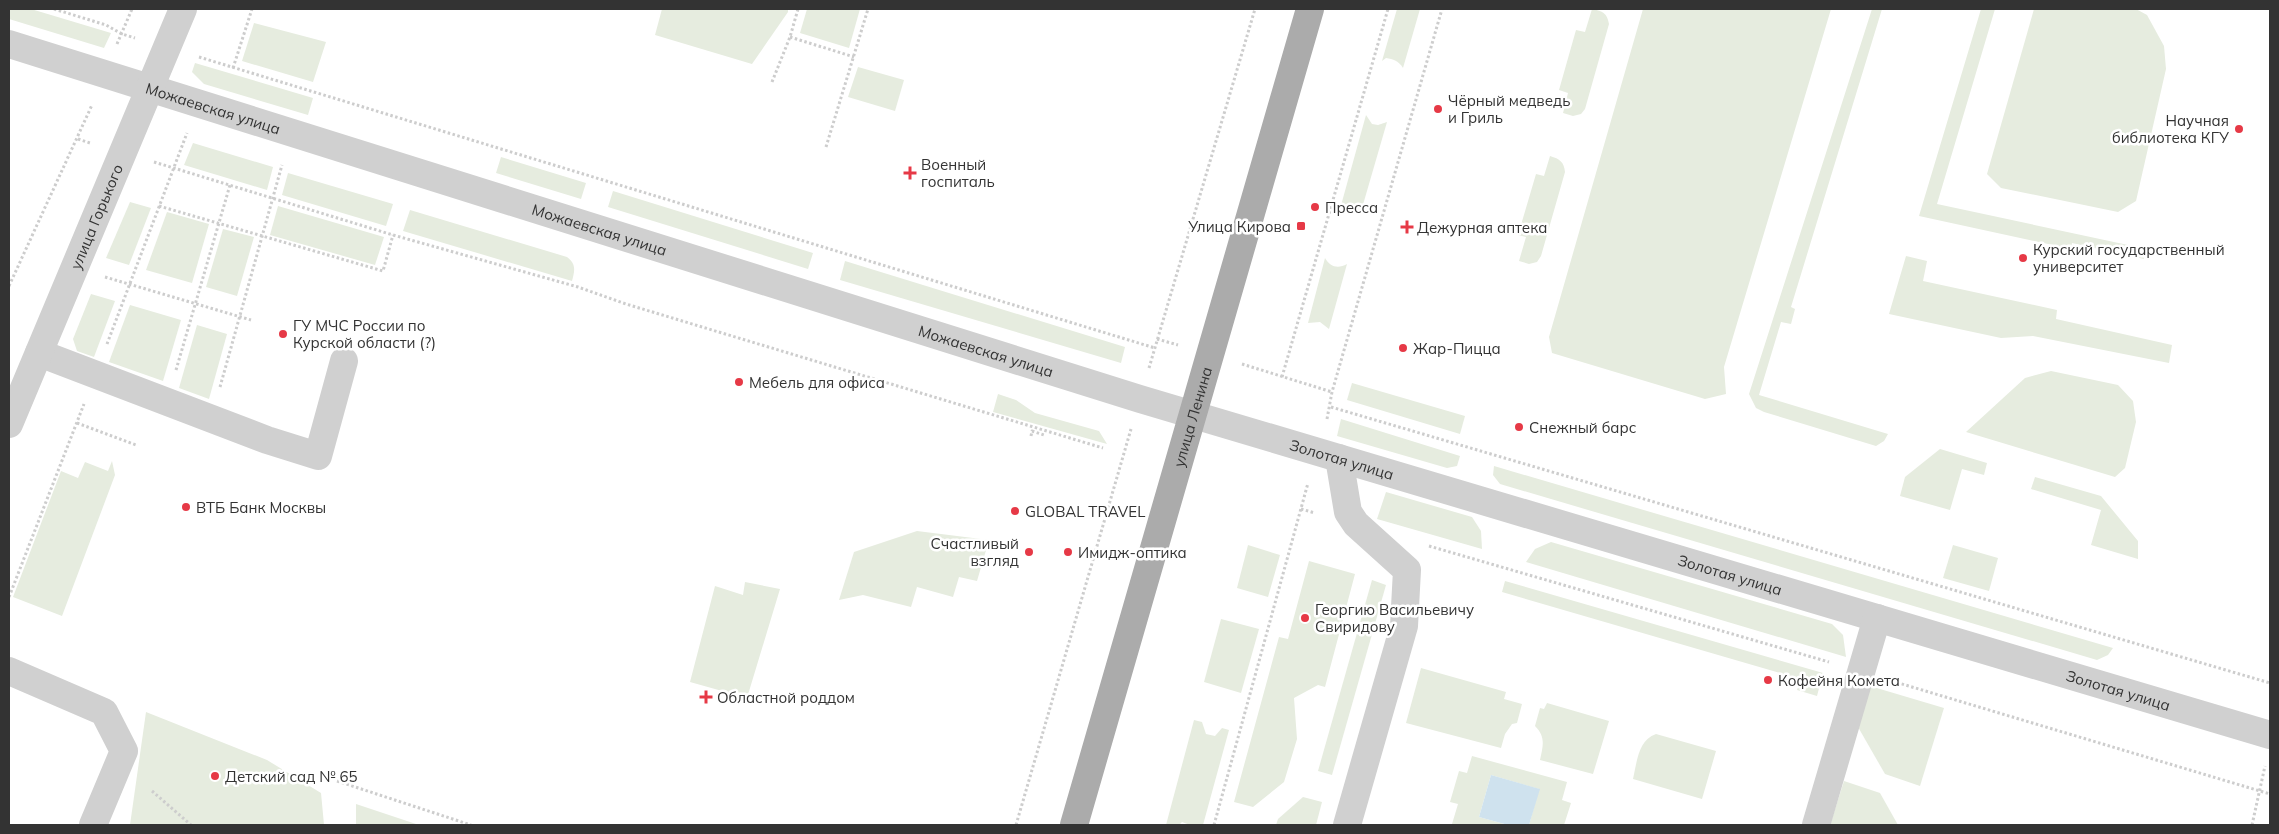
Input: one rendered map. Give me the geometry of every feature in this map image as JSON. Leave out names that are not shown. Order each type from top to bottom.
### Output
[{"type":"main road","name":"улица Ленина","points":[[1074,825],[1191,414],[1310,9]]},
{"type":"street","name":"улица Горького","points":[[9,424],[183,9]]},
{"type":"street","name":"Можаевская улица","points":[[9,44],[1191,414]]},
{"type":"street","points":[[39,353],[267,440],[318,456],[344,361]]},
{"type":"street","name":"Золотая улица","points":[[1191,414],[2270,735]]},
{"type":"street","points":[[1328,455],[1348,512],[1356,524],[1407,570],[1404,626],[1347,825]]},
{"type":"street","points":[[1816,825],[1876,618]]},
{"type":"street","points":[[9,671],[104,712],[124,751],[93,825]]},
{"type":"path","points":[[54,9],[106,25],[122,34],[167,48],[1155,348]]},
{"type":"path","points":[[9,286],[78,139],[132,9]]},
{"type":"path","points":[[233,68],[252,9]]},
{"type":"path","points":[[772,82],[790,37],[798,9]]},
{"type":"path","points":[[826,147],[868,9]]},
{"type":"path","points":[[1016,825],[1255,9]]},
{"type":"path","points":[[1282,376],[1388,9]]},
{"type":"path","points":[[1214,825],[1301,509],[1328,455],[1332,392],[1442,9]]},
{"type":"path","points":[[790,37],[854,57]]},
{"type":"path","points":[[212,419],[291,133]]},
{"type":"path","points":[[78,139],[393,234],[578,287],[626,304],[1104,448]]},
{"type":"path","points":[[167,402],[230,185]]},
{"type":"path","points":[[159,206],[383,271],[393,234]]},
{"type":"path","points":[[74,267],[251,320]]},
{"type":"path","points":[[1157,339],[1332,392]]},
{"type":"path","points":[[1331,407],[2270,683]]},
{"type":"path","points":[[77,423],[136,445]]},
{"type":"path","points":[[1031,436],[1032,431],[1044,435]]},
{"type":"path","points":[[1301,509],[1356,524]]},
{"type":"path","points":[[1423,544],[2270,794]]},
{"type":"path","points":[[2252,825],[2266,763]]},
{"type":"path","points":[[337,781],[471,825]]},
{"type":"path","points":[[152,791],[191,825]]},
{"type":"shaded area","points":[[9,9],[31,9],[111,33],[104,48],[9,19]]},
{"type":"shaded area","points":[[662,9],[788,9],[788,12],[752,64],[655,35]]},
{"type":"shaded area","points":[[807,9],[860,9],[849,48],[800,33]]},
{"type":"shaded area","points":[[1397,9],[1420,9],[1403,68],[1393,60],[1386,58],[1382,61]]},
{"type":"shaded area","points":[[1592,9],[1604,13],[1609,24],[1585,109],[1581,114],[1573,116],[1563,113],[1568,93],[1559,90],[1576,30],[1585,32]]},
{"type":"shaded area","points":[[1643,9],[1831,9],[1724,367],[1726,394],[1705,399],[1552,353],[1549,337]]},
{"type":"shaded area","points":[[1872,9],[1882,9],[1791,307],[1795,309],[1791,324],[1781,322],[1759,395],[1888,434],[1884,441],[1876,446],[1764,412],[1756,408],[1749,394]]},
{"type":"shaded area","points":[[1981,9],[1995,9],[1937,204],[2142,248],[2144,259],[2072,243],[2071,249],[1919,216]]},
{"type":"shaded area","points":[[2034,9],[2136,9],[2147,15],[2164,46],[2166,69],[2136,201],[2118,212],[2001,188],[1987,174]]},
{"type":"shaded area","points":[[254,23],[326,42],[313,82],[242,61]]},
{"type":"shaded area","points":[[195,63],[313,98],[308,115],[204,84],[192,72]]},
{"type":"shaded area","points":[[858,67],[904,80],[895,111],[848,97]]},
{"type":"shaded area","points":[[1366,115],[1372,124],[1378,125],[1387,122],[1360,215],[1351,207],[1343,206],[1340,209]]},
{"type":"shaded area","points":[[193,143],[273,167],[267,190],[184,165]]},
{"type":"shaded area","points":[[1550,156],[1561,161],[1565,172],[1541,256],[1537,262],[1529,264],[1519,261],[1526,237],[1518,235],[1536,174],[1544,176]]},
{"type":"shaded area","points":[[501,157],[586,183],[581,199],[496,173]]},
{"type":"shaded area","points":[[288,173],[393,204],[386,226],[282,195]]},
{"type":"shaded area","points":[[613,191],[813,253],[808,269],[608,207]]},
{"type":"shaded area","points":[[130,202],[151,208],[129,265],[106,258]]},
{"type":"shaded area","points":[[278,206],[384,237],[375,265],[270,235]]},
{"type":"shaded area","points":[[410,210],[567,257],[574,267],[572,281],[403,231]]},
{"type":"shaded area","points":[[167,212],[209,224],[192,283],[146,270]]},
{"type":"shaded area","points":[[223,229],[254,237],[237,296],[206,287]]},
{"type":"shaded area","points":[[1906,256],[1927,261],[1923,281],[2057,310],[2056,319],[2172,345],[2169,363],[2033,336],[2001,338],[1889,314]]},
{"type":"shaded area","points":[[1325,258],[1335,266],[1347,264],[1329,329],[1320,322],[1308,323]]},
{"type":"shaded area","points":[[845,261],[1125,347],[1121,363],[840,280]]},
{"type":"shaded area","points":[[91,294],[115,301],[94,357],[77,351],[73,339]]},
{"type":"shaded area","points":[[130,305],[181,320],[163,381],[109,362]]},
{"type":"shaded area","points":[[197,325],[227,334],[209,399],[179,388]]},
{"type":"shaded area","points":[[2051,371],[2118,385],[2133,401],[2136,422],[2125,468],[2115,477],[1966,432],[2025,378]]},
{"type":"shaded area","points":[[1352,383],[1465,416],[1460,434],[1347,400]]},
{"type":"shaded area","points":[[998,394],[1016,400],[1035,413],[1099,431],[1107,444],[993,412]]},
{"type":"shaded area","points":[[1341,419],[1460,456],[1457,466],[1447,468],[1337,436]]},
{"type":"shaded area","points":[[1940,449],[1987,463],[1984,475],[1962,469],[1950,510],[1900,496],[1905,477]]},
{"type":"shaded area","points":[[112,461],[115,475],[62,616],[13,597],[61,471],[78,478],[85,462],[108,471]]},
{"type":"shaded area","points":[[1494,466],[2113,648],[2108,655],[2097,660],[1500,484],[1493,475]]},
{"type":"shaded area","points":[[2035,477],[2101,496],[2138,541],[2138,559],[2091,545],[2101,510],[2031,489]]},
{"type":"shaded area","points":[[1386,492],[1472,517],[1481,531],[1482,549],[1377,519]]},
{"type":"shaded area","points":[[917,531],[989,540],[977,581],[959,577],[953,597],[917,587],[911,607],[863,595],[839,600],[854,552]]},
{"type":"shaded area","points":[[1551,542],[1832,624],[1843,635],[1846,657],[1526,562],[1535,549]]},
{"type":"shaded area","points":[[1248,545],[1280,555],[1268,597],[1237,588]]},
{"type":"shaded area","points":[[1953,545],[1998,558],[1989,591],[1943,578]]},
{"type":"shaded area","points":[[1309,561],[1355,574],[1325,687],[1318,685],[1294,698],[1297,739],[1284,782],[1253,807],[1234,802],[1279,637],[1288,639]]},
{"type":"shaded area","points":[[1372,580],[1386,585],[1332,775],[1318,771]]},
{"type":"shaded area","points":[[1505,581],[1823,673],[1817,696],[1797,690],[1801,679],[1502,592]]},
{"type":"shaded area","points":[[745,582],[780,589],[747,698],[690,682],[715,586],[743,595]]},
{"type":"shaded area","points":[[1221,619],[1259,629],[1241,693],[1204,682]]},
{"type":"shaded area","points":[[1421,668],[1506,692],[1504,699],[1522,704],[1517,723],[1512,724],[1505,734],[1501,748],[1406,723]]},
{"type":"shaded area","points":[[1870,686],[1944,708],[1920,786],[1885,774],[1858,727]]},
{"type":"shaded area","points":[[1547,703],[1609,721],[1593,774],[1540,760],[1543,746],[1542,738],[1535,726],[1540,708],[1544,709]]},
{"type":"shaded area","name":"Детский сад № 65","points":[[146,712],[267,760],[321,793],[324,825],[130,825]]},
{"type":"shaded area","points":[[1194,720],[1202,722],[1206,734],[1215,736],[1222,728],[1229,730],[1203,825],[1190,825],[1182,822],[1179,825],[1166,825]]},
{"type":"shaded area","points":[[1656,734],[1716,751],[1702,799],[1633,779],[1642,746],[1645,741]]},
{"type":"shaded area","points":[[1472,756],[1567,782],[1562,800],[1571,803],[1564,825],[1529,825],[1539,789],[1491,775],[1479,817],[1508,825],[1452,824],[1458,804],[1450,802],[1459,771],[1467,773]]},
{"type":"shaded area","points":[[1844,781],[1880,793],[1898,825],[1830,825]]},
{"type":"shaded area","points":[[1303,797],[1322,802],[1316,825],[1276,825],[1278,819]]},
{"type":"shaded area","points":[[356,804],[419,825],[356,825]]},
{"type":"water","points":[[1491,775],[1540,789],[1529,825],[1508,825],[1479,817]]},
{"type":"place","name":"Чёрный медведь и Гриль","points":[[1438,109]]},
{"type":"place","name":"Научная библиотека КГУ","points":[[2239,129]]},
{"type":"place","name":"Военный госпиталь","points":[[910,173]]},
{"type":"place","name":"Пресса","points":[[1315,207]]},
{"type":"place","name":"Улица Кирова","points":[[1301,226]]},
{"type":"place","name":"Дежурная аптека","points":[[1407,227]]},
{"type":"place","name":"Курский государственный университет","points":[[2023,258]]},
{"type":"place","name":"ГУ МЧС России по Курской области (?)","points":[[283,334]]},
{"type":"place","name":"Жар-Пицца","points":[[1403,348]]},
{"type":"place","name":"Мебель для офиса","points":[[739,382]]},
{"type":"place","name":"Снежный барс","points":[[1519,427]]},
{"type":"place","name":"ВТБ Банк Москвы","points":[[186,507]]},
{"type":"place","name":"GLOBAL TRAVEL","points":[[1015,511]]},
{"type":"place","name":"Счастливый взгляд","points":[[1029,552]]},
{"type":"place","name":"Имидж-оптика","points":[[1068,552]]},
{"type":"place","name":"Георгию Васильевичу Свиридову","points":[[1305,618]]},
{"type":"place","name":"Кофейня Комета","points":[[1768,680]]},
{"type":"place","name":"Областной роддом","points":[[706,697]]},
{"type":"place","name":"Детский сад № 65","points":[[215,776]]}]
